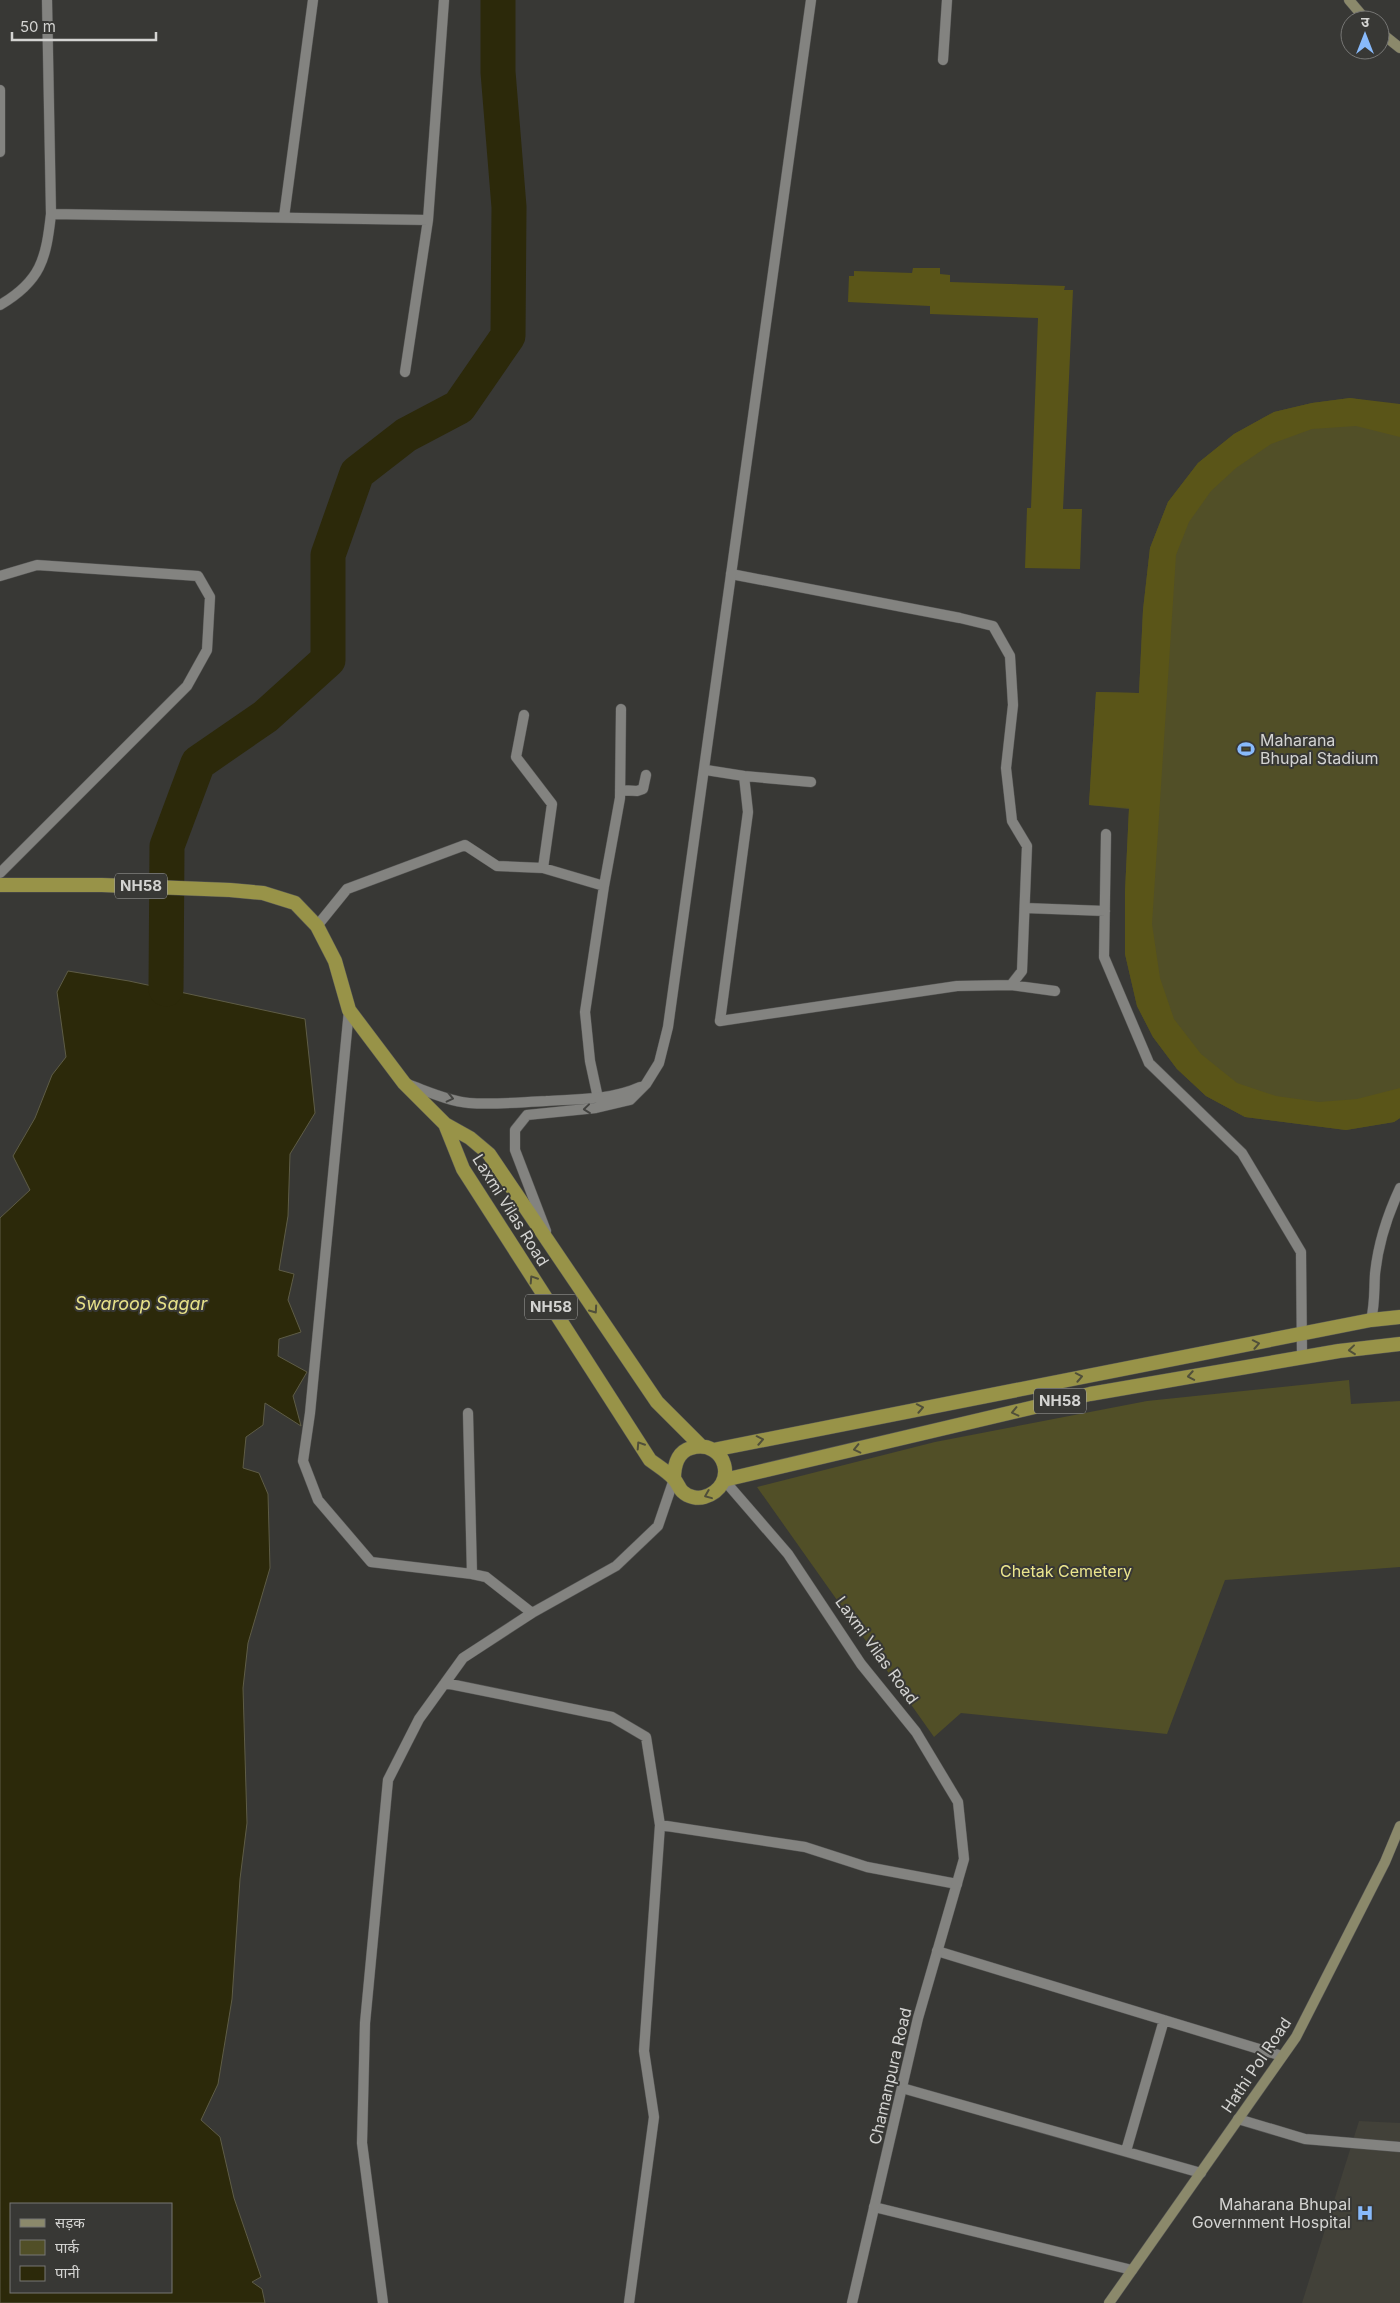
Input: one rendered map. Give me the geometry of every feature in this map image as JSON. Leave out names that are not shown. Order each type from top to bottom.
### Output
[{"type":"highway","name":"Laxmi Vilas Road","points":[[0,885],[102,885],[263,893],[295,903],[317,926],[334,961],[349,1010],[404,1083],[445,1124],[463,1170],[650,1460],[674,1479],[683,1492],[699,1498],[715,1494],[724,1480],[725,1469],[721,1458],[707,1448]]},
{"type":"highway","name":"NH58","points":[[445,1124],[470,1138],[489,1154],[658,1402],[707,1448]]},
{"type":"highway","name":"NH58","points":[[674,1479],[674,1466],[679,1456],[689,1448],[707,1448],[1371,1320],[1400,1317]]},
{"type":"highway","name":"NH58","points":[[724,1480],[1090,1394],[1302,1357],[1400,1344]]},
{"type":"main road","points":[[1349,0],[1358,10]]},
{"type":"main road","points":[[1390,40],[1400,48]]},
{"type":"main road","name":"Hathi Pol Road","points":[[1109,2303],[1296,2037],[1385,1862],[1400,1826]]},
{"type":"street","points":[[0,305],[17,295],[35,276],[48,248],[51,214],[47,0]]},
{"type":"street","points":[[284,218],[313,0]]},
{"type":"street","points":[[405,372],[428,220],[444,0]]},
{"type":"street","points":[[555,1252],[515,1150],[515,1130],[527,1115],[596,1108],[630,1100],[646,1084],[659,1062],[668,1027],[706,770],[811,0]]},
{"type":"street","points":[[943,60],[948,0]]},
{"type":"street","points":[[0,90],[0,152]]},
{"type":"street","points":[[51,214],[428,220]]},
{"type":"street","points":[[0,576],[37,565],[198,576],[210,597],[207,650],[187,686],[0,873]]},
{"type":"street","points":[[732,574],[993,626],[1010,656],[1013,705],[1006,768],[1012,821],[1027,846],[1022,971],[1011,985]]},
{"type":"street","points":[[598,1098],[590,1061],[585,1012],[620,790],[621,709]]},
{"type":"street","points":[[524,715],[516,757],[552,804],[543,868]]},
{"type":"street","points":[[706,770],[744,776],[811,782]]},
{"type":"street","points":[[620,790],[638,791],[643,789],[646,775]]},
{"type":"street","points":[[744,776],[748,812],[720,1021],[957,986],[1011,985],[1055,992]]},
{"type":"street","points":[[1106,834],[1104,956],[1149,1064],[1242,1153],[1301,1252],[1302,1357]]},
{"type":"street","points":[[317,926],[347,889],[465,844],[497,866],[543,868],[604,886]]},
{"type":"street","points":[[1024,908],[1105,912]]},
{"type":"street","points":[[349,1010],[304,1461],[318,1500],[371,1562],[486,1577],[532,1613]]},
{"type":"street","points":[[404,1083],[440,1096],[468,1102],[498,1103],[598,1098],[627,1093],[646,1084]]},
{"type":"street","points":[[1371,1320],[1375,1305],[1375,1274],[1380,1244],[1388,1217],[1400,1188]]},
{"type":"street","points":[[468,1412],[472,1574]]},
{"type":"street","points":[[383,2303],[362,2143],[365,2023],[388,1780],[419,1719],[463,1658],[532,1613],[616,1566],[658,1526],[674,1479]]},
{"type":"street","name":"Laxmi Vilas Road","points":[[724,1480],[788,1554],[862,1664],[916,1732],[958,1802],[964,1859]]},
{"type":"street","points":[[445,1683],[612,1717],[646,1737],[660,1825],[644,2051],[654,2117],[629,2303]]},
{"type":"street","points":[[660,1825],[805,1847],[867,1867],[957,1884]]},
{"type":"street","name":"Chamanpura Road","points":[[852,2303],[918,2018],[964,1859]]},
{"type":"street","points":[[938,1951],[1282,2056]]},
{"type":"street","points":[[1126,2151],[1164,2020]]},
{"type":"street","points":[[902,2088],[1201,2173]]},
{"type":"street","points":[[1238,2119],[1304,2139],[1400,2147]]},
{"type":"street","points":[[874,2206],[1132,2270]]},
{"type":"shaded area","name":"Maharana Bhupal Government Hospital","points":[[1359,2121],[1400,2123],[1400,2303],[1302,2303]]},
{"type":"green space","name":"Maharana Bhupal Stadium","points":[[1350,398],[1400,406],[1400,1118],[1394,1122],[1346,1130],[1245,1117],[1206,1096],[1177,1069],[1153,1037],[1137,1006],[1125,954],[1125,892],[1129,809],[1089,805],[1096,692],[1139,693],[1143,610],[1150,548],[1168,502],[1198,463],[1234,434],[1274,412],[1312,403]]},
{"type":"green space","name":"Chetak Cemetery","points":[[1349,1380],[1351,1404],[1400,1401],[1400,1567],[1225,1580],[1167,1734],[961,1713],[934,1737],[757,1487],[935,1442],[1147,1401]]},
{"type":"water","name":"Swaroop Sagar","points":[[68,971],[129,981],[305,1019],[315,1113],[290,1154],[288,1216],[279,1270],[294,1274],[288,1300],[301,1332],[279,1339],[278,1356],[307,1372],[293,1396],[301,1426],[265,1403],[263,1425],[246,1437],[243,1468],[259,1473],[268,1494],[270,1568],[248,1643],[243,1688],[247,1823],[240,1879],[232,1999],[218,2084],[201,2120],[220,2137],[234,2198],[261,2277],[252,2282],[262,2289],[265,2303],[0,2303],[0,1218],[30,1190],[13,1156],[35,1118],[52,1075],[66,1057],[57,992]]},
{"type":"building","points":[[913,268],[940,268],[940,274],[950,275],[950,282],[1065,286],[1064,290],[1073,290],[1063,509],[1082,509],[1080,569],[1025,568],[1027,508],[1031,508],[1038,318],[930,314],[930,306],[848,302],[849,276],[854,276],[854,271],[912,273]]},
{"type":"building","points":[[1350,398],[1400,404],[1400,437],[1356,426],[1312,429],[1271,444],[1236,468],[1211,491],[1189,522],[1176,555],[1152,924],[1160,978],[1174,1019],[1201,1054],[1237,1083],[1276,1096],[1319,1102],[1357,1099],[1400,1088],[1400,1118],[1394,1122],[1346,1130],[1245,1117],[1206,1096],[1177,1069],[1153,1037],[1137,1006],[1125,954],[1125,892],[1129,808],[1089,805],[1096,692],[1139,693],[1143,610],[1150,548],[1168,502],[1198,463],[1234,434],[1274,412],[1312,403]]},
{"type":"waterway","points":[[166,989],[167,846],[198,763],[266,716],[328,660],[328,555],[357,473],[406,435],[459,407],[508,336],[509,207],[498,72],[498,0]]},
{"type":"place","name":"Maharana Bhupal Stadium","points":[[1246,749]]},
{"type":"place","name":"Maharana Bhupal Government Hospital","points":[[1365,2213]]}]
